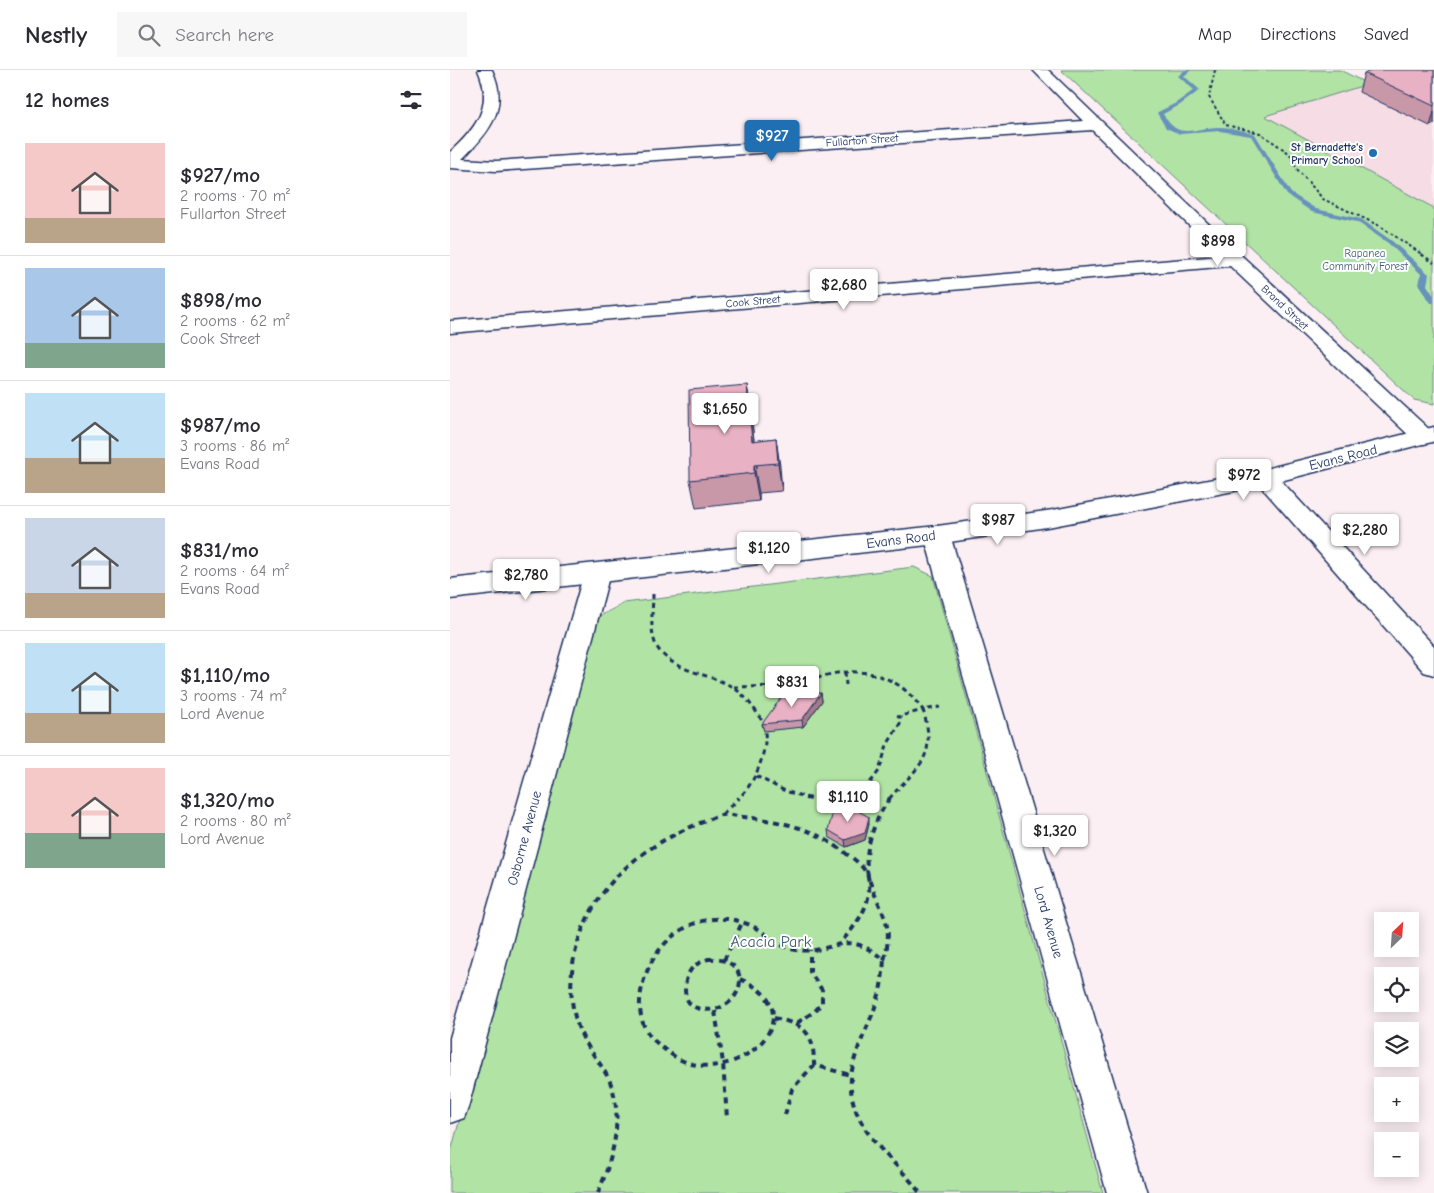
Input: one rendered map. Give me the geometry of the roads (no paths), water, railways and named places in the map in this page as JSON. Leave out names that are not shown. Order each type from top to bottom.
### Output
[{"type":"street","points":[[450,162],[470,143],[489,115],[493,104],[493,90],[490,78],[485,70]]},
{"type":"street","name":"Brand Street","points":[[1040,70],[1094,125],[1235,260],[1429,435]]},
{"type":"street","name":"Fullarton Street","points":[[450,162],[496,166],[1094,125]]},
{"type":"street","name":"Cook Street","points":[[450,327],[1235,260]]},
{"type":"street","name":"Evans Road","points":[[450,589],[937,535],[1053,518],[1265,477],[1429,435]]},
{"type":"street","points":[[1265,477],[1434,664]]},
{"type":"street","name":"Lord Avenue","points":[[937,535],[1127,1193]]},
{"type":"street","name":"Osborne Avenue","points":[[450,1104],[462,1020],[597,573]]},
{"type":"waterway","points":[[1188,70],[1181,76],[1197,90],[1178,104],[1160,113],[1168,127],[1182,133],[1220,129],[1253,135],[1289,194],[1314,211],[1359,220],[1390,242],[1425,274],[1423,285],[1434,301]]},
{"type":"place","name":"St Bernadette's Primary School","points":[[1373,153]]},
{"type":"park label","name":"Rapanea Community Forest","points":[[1365,259]]},
{"type":"park label","name":"Acacia Park","points":[[771,941]]}]
